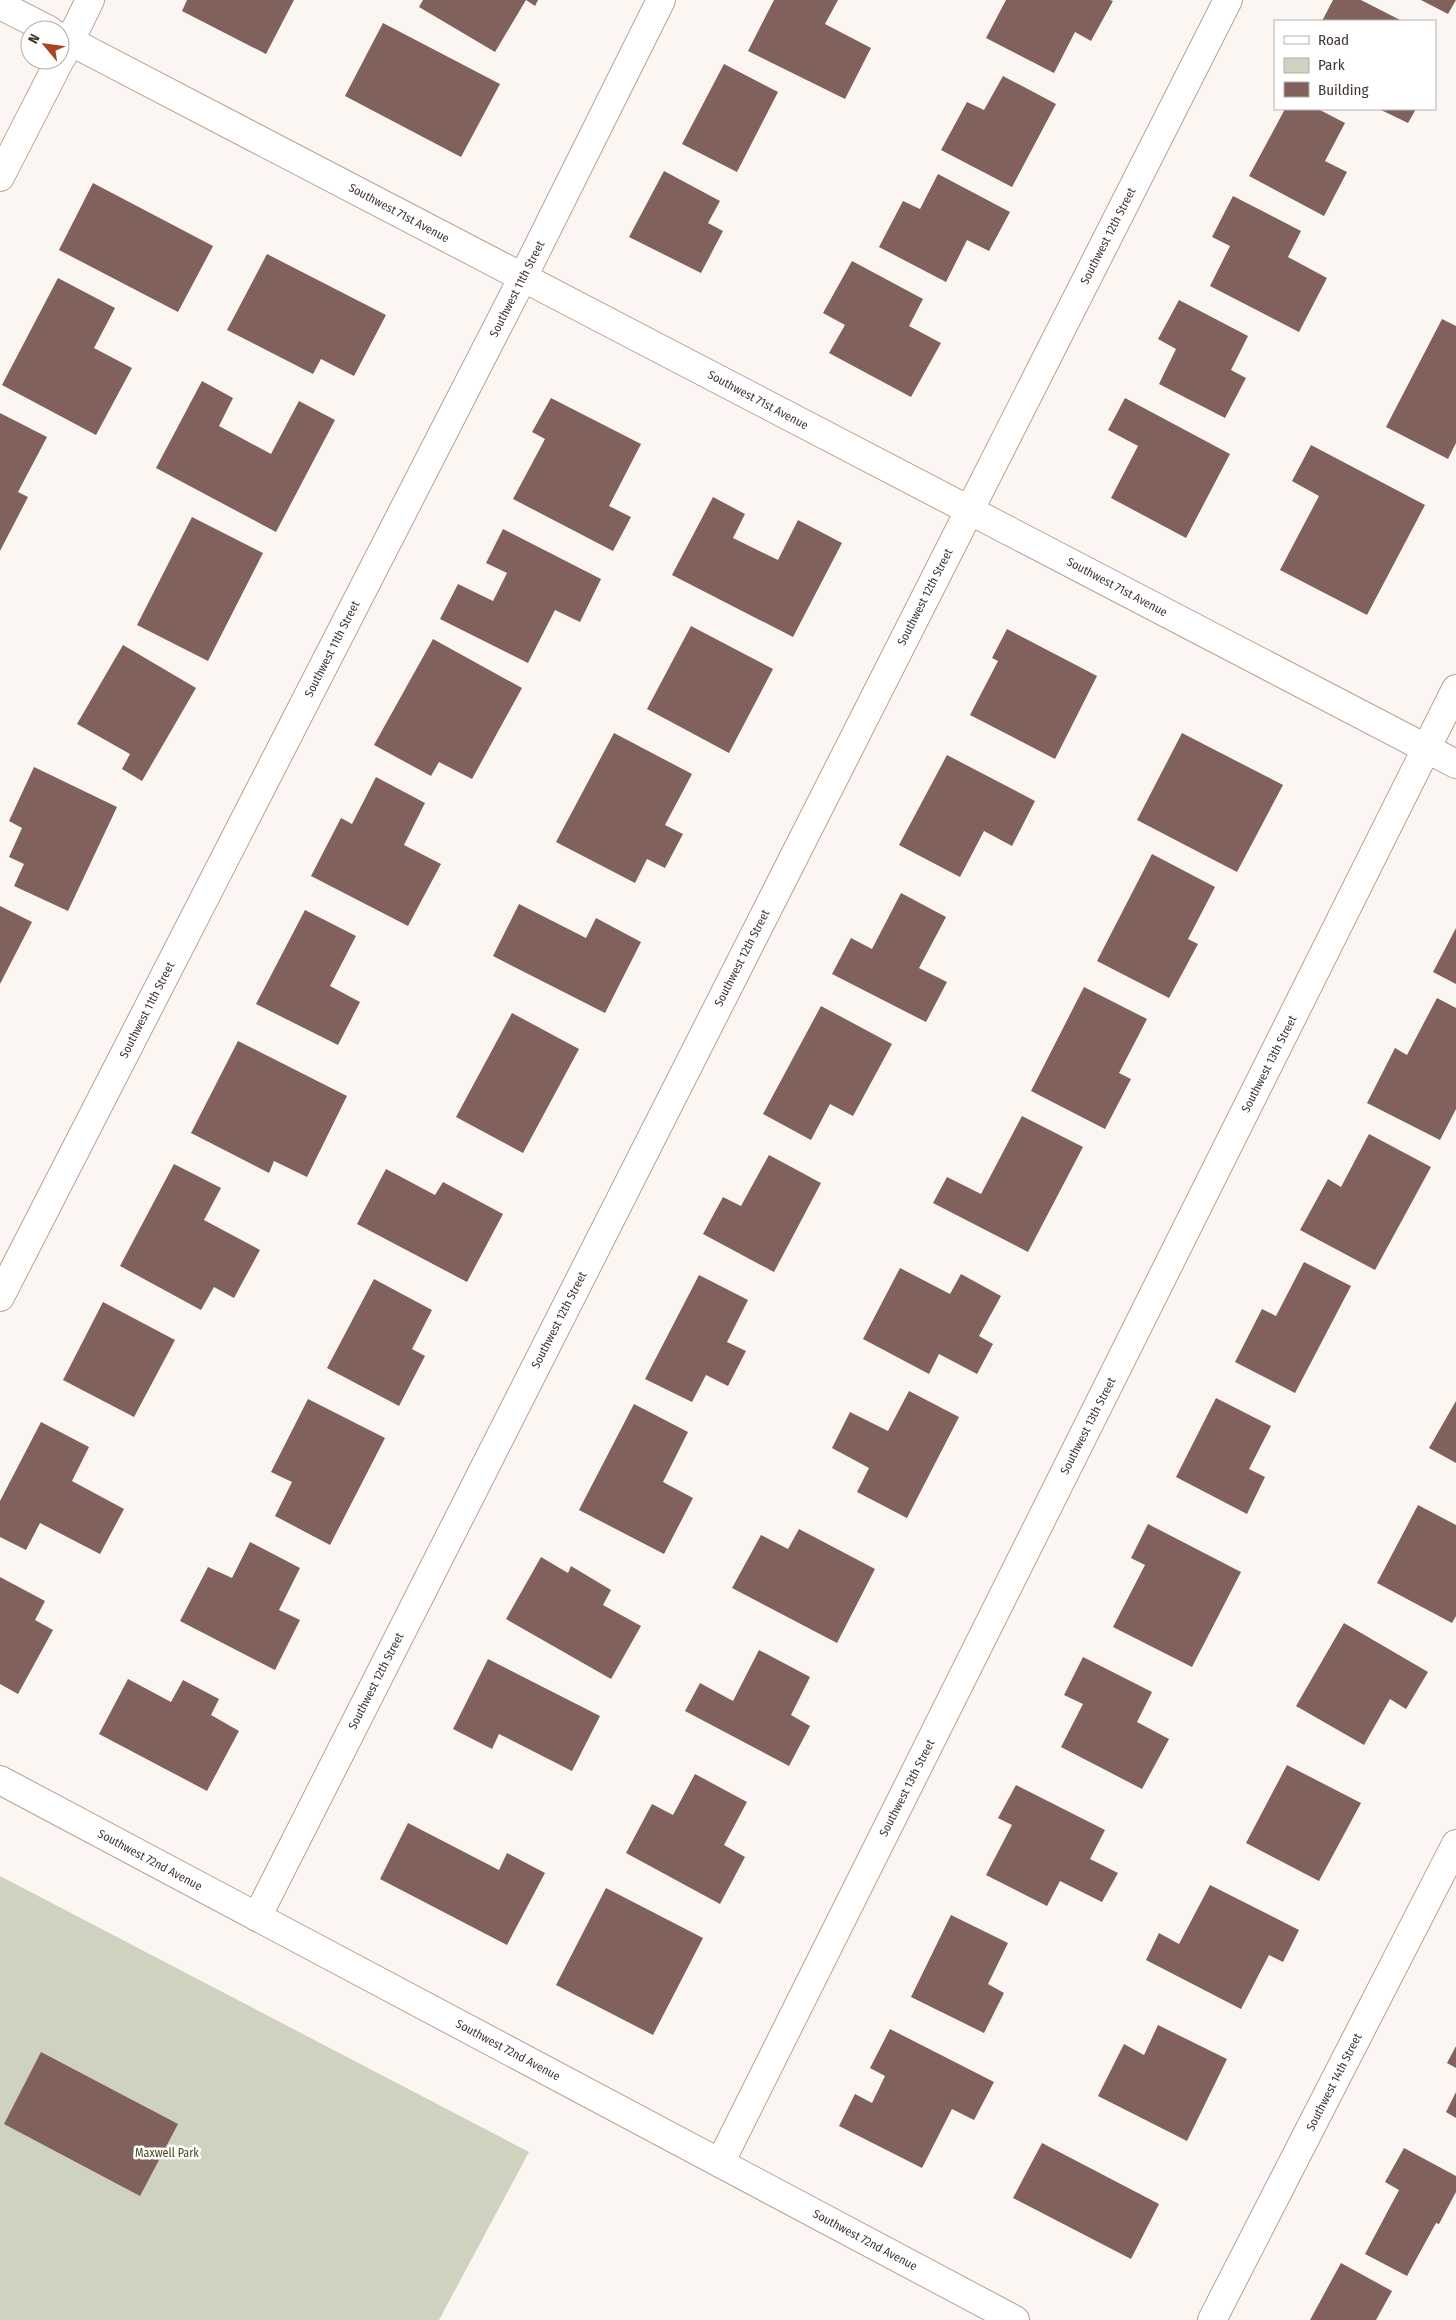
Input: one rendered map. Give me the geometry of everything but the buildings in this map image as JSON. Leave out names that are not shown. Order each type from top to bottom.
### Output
[{"type":"street","points":[[70,30],[90,0]]},
{"type":"street","name":"Southwest 11th Street","points":[[0,1297],[523,278],[661,0]]},
{"type":"street","name":"Southwest 12th Street","points":[[257,1916],[1228,0]]},
{"type":"street","name":"Southwest 71st Avenue","points":[[0,5],[22,20]]},
{"type":"street","name":"Southwest 71st Avenue","points":[[70,50],[523,278],[1456,764]]},
{"type":"street","points":[[0,177],[49,70]]},
{"type":"street","name":"Southwest 13th Street","points":[[720,2163],[1456,690]]},
{"type":"street","name":"Southwest 72nd Avenue","points":[[0,1780],[1015,2320]]},
{"type":"street","name":"Southwest 14th Street","points":[[1212,2320],[1456,1844]]},
{"type":"green space","name":"Maxwell Park","points":[[0,1876],[529,2152],[439,2320],[0,2320]]}]
